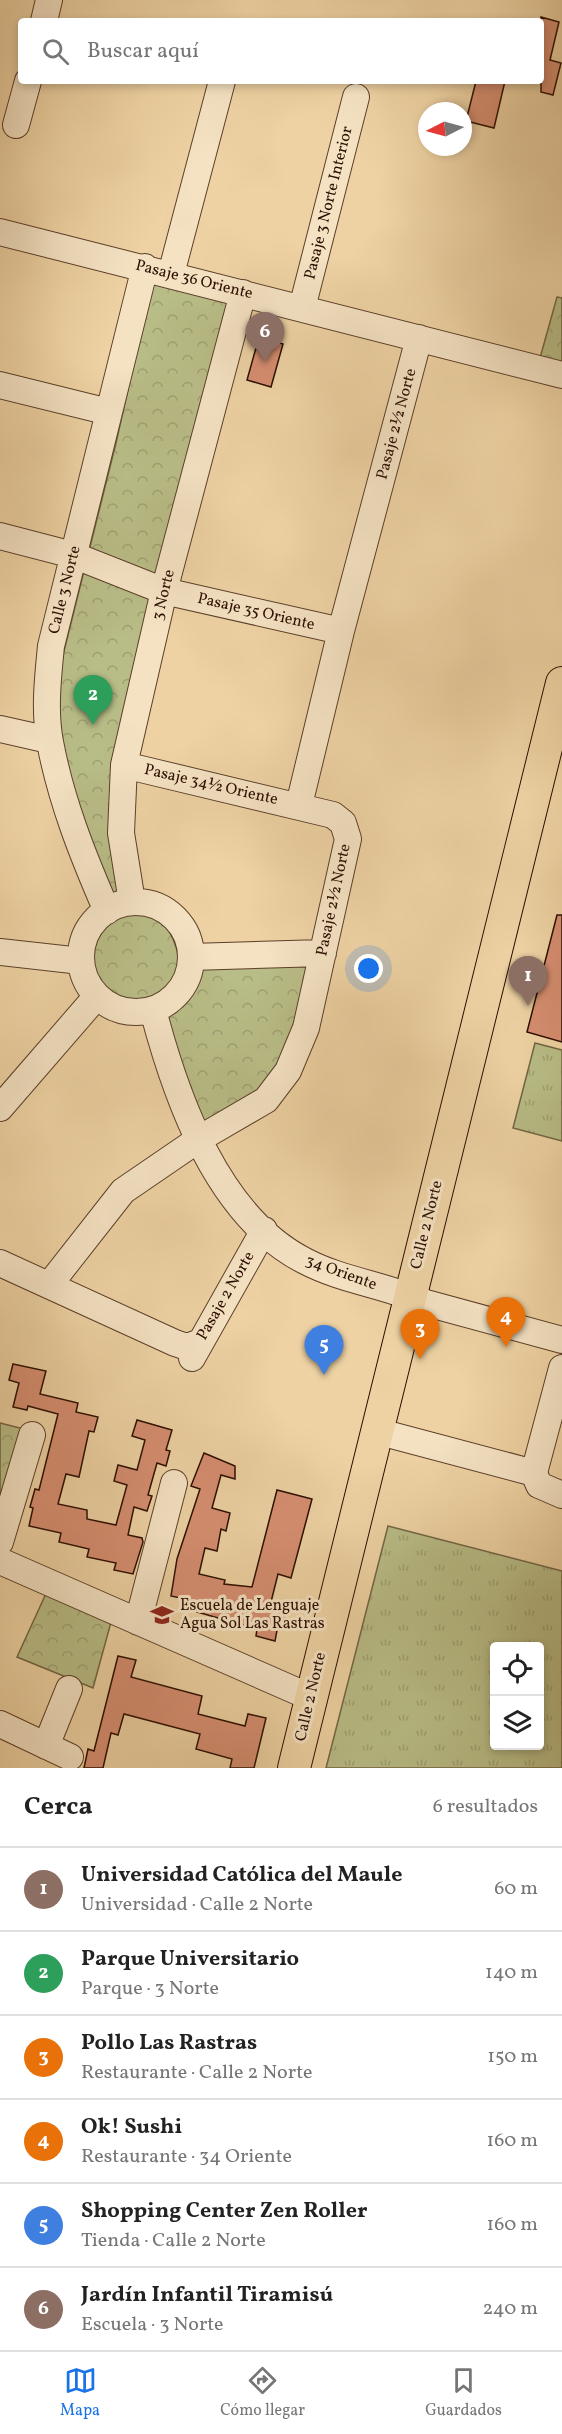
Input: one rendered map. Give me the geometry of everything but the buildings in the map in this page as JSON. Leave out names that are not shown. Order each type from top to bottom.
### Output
[{"type":"main road","name":"Calle 2 Norte","points":[[294,1768],[562,682]]},
{"type":"street","points":[[45,18],[49,0]]},
{"type":"street","points":[[16,125],[27,84]]},
{"type":"street","points":[[171,274],[221,84]]},
{"type":"street","name":"Pasaje 3 Norte Interior","points":[[302,308],[356,98]]},
{"type":"street","name":"Pasaje 36 Oriente","points":[[0,232],[145,267],[562,375]]},
{"type":"street","name":"Calle 3 Norte","points":[[106,911],[76,841],[49,740],[48,684],[51,646],[145,267]]},
{"type":"street","name":"3 Norte","points":[[132,902],[121,833],[124,765],[165,591],[243,293]]},
{"type":"street","name":"Pasaje 2½ Norte","points":[[50,1284],[123,1191],[199,1139],[266,1100],[288,1071],[306,1028],[348,839],[340,818],[299,805],[341,631],[419,338]]},
{"type":"street","points":[[0,385],[109,412]]},
{"type":"street","name":"Pasaje 35 Oriente","points":[[0,536],[73,555],[165,591],[341,631]]},
{"type":"street","points":[[0,729],[49,740]]},
{"type":"street","name":"Pasaje 34½ Oriente","points":[[124,765],[299,805]]},
{"type":"street","points":[[132,902],[147,903],[162,909],[177,920],[186,934],[191,957],[189,974],[181,989],[169,1002],[153,1010],[140,1012],[119,1009],[97,996],[85,977],[81,961],[88,930],[106,911],[132,902]]},
{"type":"street","points":[[0,952],[81,961]]},
{"type":"street","points":[[191,957],[323,953]]},
{"type":"street","points":[[0,1108],[97,996]]},
{"type":"street","name":"34 Oriente","points":[[153,1010],[178,1090],[199,1139],[234,1197],[264,1230],[290,1252],[316,1266],[409,1295],[426,1303],[562,1340]]},
{"type":"street","name":"Pasaje 2 Norte","points":[[50,1284],[187,1347],[194,1353],[264,1230]]},
{"type":"street","points":[[0,1263],[50,1284]]},
{"type":"street","points":[[562,1368],[534,1473],[539,1485],[562,1495]]},
{"type":"street","points":[[376,1431],[534,1473]]},
{"type":"street","points":[[0,1542],[32,1435]]},
{"type":"street","points":[[138,1622],[174,1483]]},
{"type":"street","points":[[0,1561],[310,1697]]},
{"type":"street","points":[[46,1746],[69,1689]]},
{"type":"street","points":[[0,1724],[70,1757]]},
{"type":"green space","points":[[152,282],[233,301],[116,778],[137,908],[154,916],[166,926],[174,940],[179,958],[307,959],[301,1022],[263,1089],[200,1126],[145,1007],[128,1003],[114,996],[102,987],[94,976],[90,963],[90,949],[104,919],[59,751],[58,699],[61,663],[116,443]]},
{"type":"green space","points":[[557,297],[562,298],[562,364],[540,358]]},
{"type":"green space","points":[[535,1043],[562,1050],[562,1141],[513,1128]]},
{"type":"green space","points":[[0,1423],[28,1430],[0,1539]]},
{"type":"green space","points":[[388,1526],[562,1571],[562,1768],[326,1768]]},
{"type":"green space","points":[[54,1576],[116,1604],[93,1688],[17,1657]]},
{"type":"place","name":"Jardín Infantil Tiramisú","points":[[265,362]]},
{"type":"place","name":"Parque Universitario","points":[[93,725]]},
{"type":"place","name":"Universidad Católica del Maule","points":[[528,1006]]},
{"type":"place","name":"Ok! Sushi","points":[[506,1347]]},
{"type":"place","name":"Pollo Las Rastras","points":[[420,1359]]},
{"type":"place","name":"Shopping Center Zen Roller","points":[[324,1375]]},
{"type":"place","name":"Escuela de Lenguaje Agua Sol Las Rastras","points":[[162,1615]]}]
